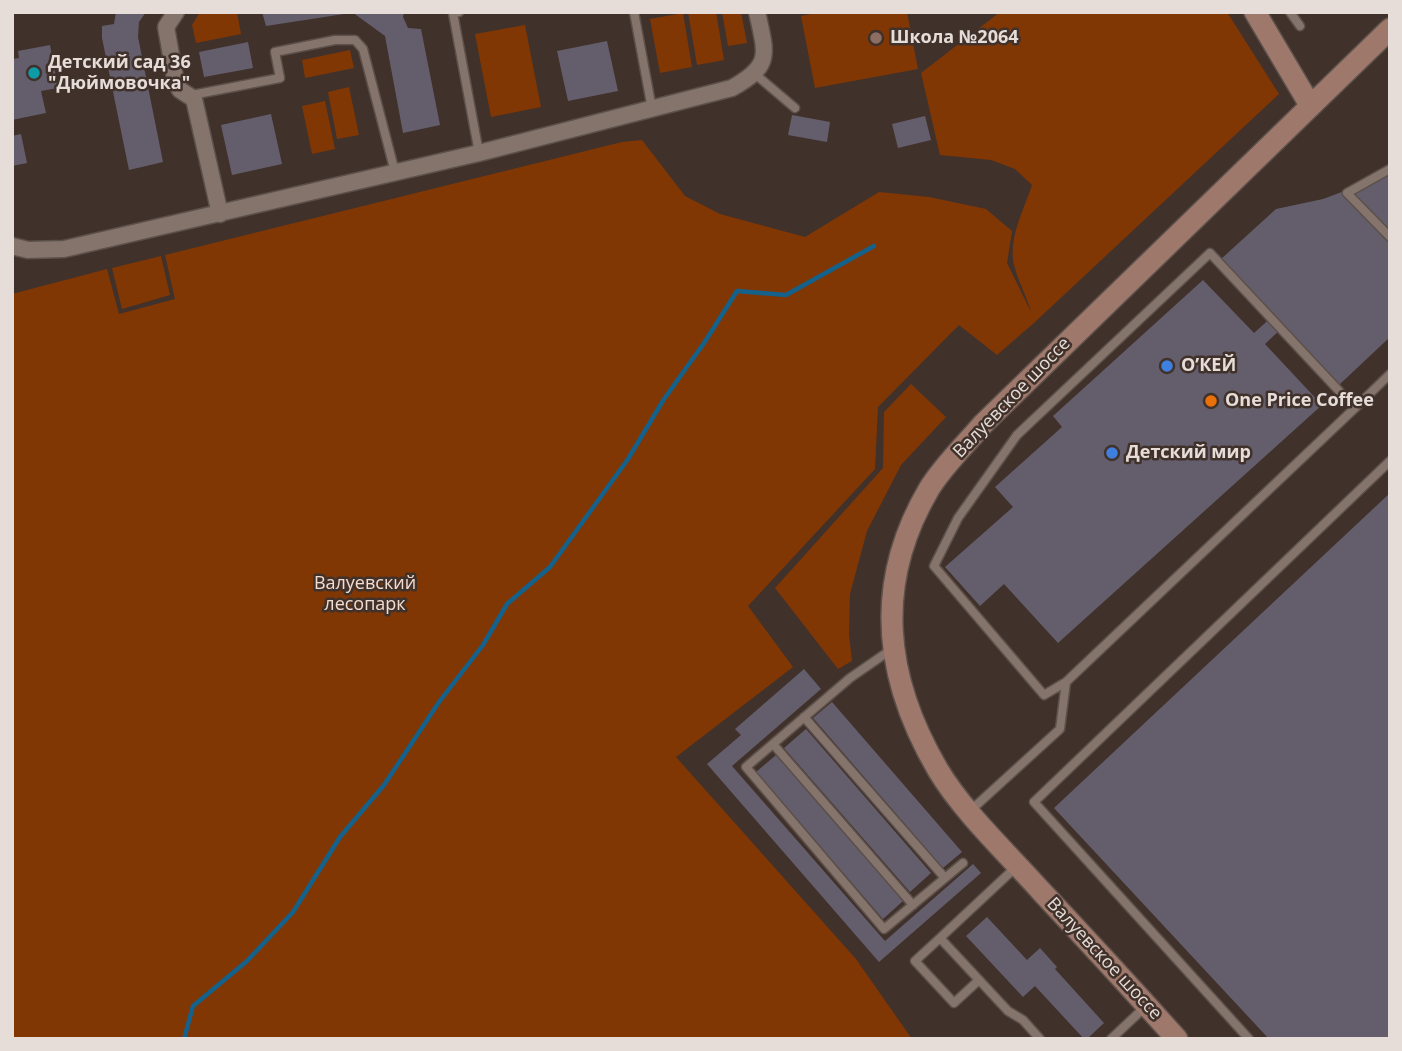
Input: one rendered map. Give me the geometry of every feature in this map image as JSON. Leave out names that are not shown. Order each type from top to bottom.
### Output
[{"type":"main road","points":[[1255,12],[1310,105]]},
{"type":"main road","name":"Валуевское шоссе","points":[[1177,1039],[1018,865],[939,772],[913,722],[897,676],[892,649],[892,610],[899,564],[911,526],[930,487],[983,424],[1390,29]]},
{"type":"street","points":[[176,12],[166,27],[176,83],[180,90],[194,99],[220,214]]},
{"type":"street","points":[[12,246],[28,250],[64,249],[652,110],[733,94],[761,66],[764,55],[757,12]]},
{"type":"lane","points":[[634,12],[652,110]]},
{"type":"lane","points":[[1290,12],[1300,26]]},
{"type":"lane","points":[[455,13],[479,153]]},
{"type":"lane","points":[[324,32],[326,42]]},
{"type":"lane","points":[[189,96],[280,78],[275,52],[350,38],[363,49],[395,172]]},
{"type":"lane","points":[[287,39],[289,49]]},
{"type":"lane","points":[[755,74],[795,108]]},
{"type":"lane","points":[[1390,169],[1347,193],[1390,237]]},
{"type":"lane","points":[[1355,408],[1210,253],[1017,435],[958,518],[934,566],[1044,695],[1066,682],[1355,408],[1390,374]]},
{"type":"lane","points":[[1249,1039],[1034,802],[1390,461]]},
{"type":"lane","points":[[892,649],[850,678],[746,767],[884,929],[963,863]]},
{"type":"lane","points":[[970,811],[1060,729],[1066,682]]},
{"type":"lane","points":[[804,717],[945,878]]},
{"type":"lane","points":[[773,744],[913,905]]},
{"type":"lane","points":[[979,980],[954,1003],[915,961],[1018,865]]},
{"type":"lane","points":[[940,938],[1008,1011],[1023,1020],[1040,1039]]},
{"type":"lane","points":[[1111,1039],[1147,1006]]},
{"type":"green space","points":[[200,12],[237,12],[241,34],[196,43],[192,25]]},
{"type":"green space","points":[[688,12],[716,12],[724,60],[697,65]]},
{"type":"green space","points":[[722,12],[741,12],[747,43],[728,46]]},
{"type":"green space","points":[[822,12],[907,12],[918,69],[815,88],[801,16]]},
{"type":"green space","name":"Валуевский лесопарк","points":[[1000,12],[1227,12],[1279,94],[997,355],[959,325],[878,407],[875,469],[748,606],[793,667],[676,757],[856,959],[912,1039],[12,1039],[12,294],[107,269],[119,314],[175,299],[165,255],[622,142],[642,140],[685,196],[720,214],[805,237],[879,192],[929,197],[986,209],[1012,231],[1007,263],[1031,312],[1014,265],[1013,245],[1032,185],[1015,169],[991,160],[940,155],[921,73]]},
{"type":"green space","points":[[683,13],[692,67],[660,73],[650,19]]},
{"type":"green space","points":[[525,25],[541,107],[491,117],[475,34]]},
{"type":"green space","points":[[350,50],[354,68],[305,78],[302,60]]},
{"type":"green space","points":[[349,87],[359,135],[337,139],[328,92]]},
{"type":"green space","points":[[325,101],[335,149],[312,154],[302,106]]},
{"type":"green space","points":[[161,256],[170,295],[122,309],[112,268]]},
{"type":"green space","points":[[911,384],[946,417],[901,465],[867,531],[850,594],[849,634],[852,661],[838,669],[775,588],[883,468],[884,412]]},
{"type":"building","points":[[116,12],[146,12],[139,22],[138,37],[163,162],[129,170],[102,38],[102,26],[114,24]]},
{"type":"building","points":[[262,12],[344,12],[344,14],[266,26]]},
{"type":"building","points":[[352,12],[404,12],[403,17],[408,28],[421,29],[440,125],[403,133],[385,36]]},
{"type":"building","points":[[607,41],[618,91],[568,101],[557,51]]},
{"type":"building","points":[[248,42],[253,68],[204,77],[199,52]]},
{"type":"building","name":"Детский сад 36 \"Дюймовочка\"","points":[[50,45],[58,88],[41,91],[46,113],[12,120],[12,59],[19,58],[18,51]]},
{"type":"building","points":[[271,114],[282,164],[232,175],[221,125]]},
{"type":"building","points":[[792,115],[830,122],[827,142],[788,135]]},
{"type":"building","points":[[925,116],[931,140],[898,148],[892,124]]},
{"type":"building","name":"Детский сад 36 \"Дюймовочка\"","points":[[21,134],[27,163],[12,166],[12,136]]},
{"type":"building","points":[[1390,174],[1390,337],[1339,385],[1284,326],[1265,344],[1322,405],[1058,643],[1004,584],[980,606],[945,567],[1013,507],[995,487],[1062,427],[1053,416],[1203,280],[1254,333],[1274,315],[1221,259],[1276,209],[1323,199]]},
{"type":"building","points":[[1390,493],[1390,1039],[1269,1039],[1054,808]]},
{"type":"building","points":[[804,669],[821,689],[732,766],[885,941],[973,864],[981,873],[879,962],[707,764],[741,735],[735,729]]},
{"type":"building","points":[[832,702],[962,852],[943,868],[813,718]]},
{"type":"building","points":[[806,729],[931,873],[910,892],[784,748]]},
{"type":"building","points":[[776,755],[903,901],[883,919],[756,772]]},
{"type":"building","points":[[987,917],[1027,960],[1040,948],[1057,967],[1055,969],[1104,1023],[1084,1039],[1035,986],[1023,997],[966,936]]},
{"type":"waterway","points":[[184,1039],[193,1006],[247,961],[293,912],[340,837],[384,785],[439,702],[483,645],[507,604],[550,567],[628,459],[664,399],[737,291],[786,295],[874,246]]},
{"type":"place","name":"Школа №2064","points":[[876,38]]},
{"type":"place","name":"Детский сад 36 \"Дюймовочка\"","points":[[34,73]]},
{"type":"place","name":"О’КЕЙ","points":[[1167,366]]},
{"type":"place","name":"One Price Coffee","points":[[1211,401]]},
{"type":"place","name":"Детский мир","points":[[1112,453]]}]
